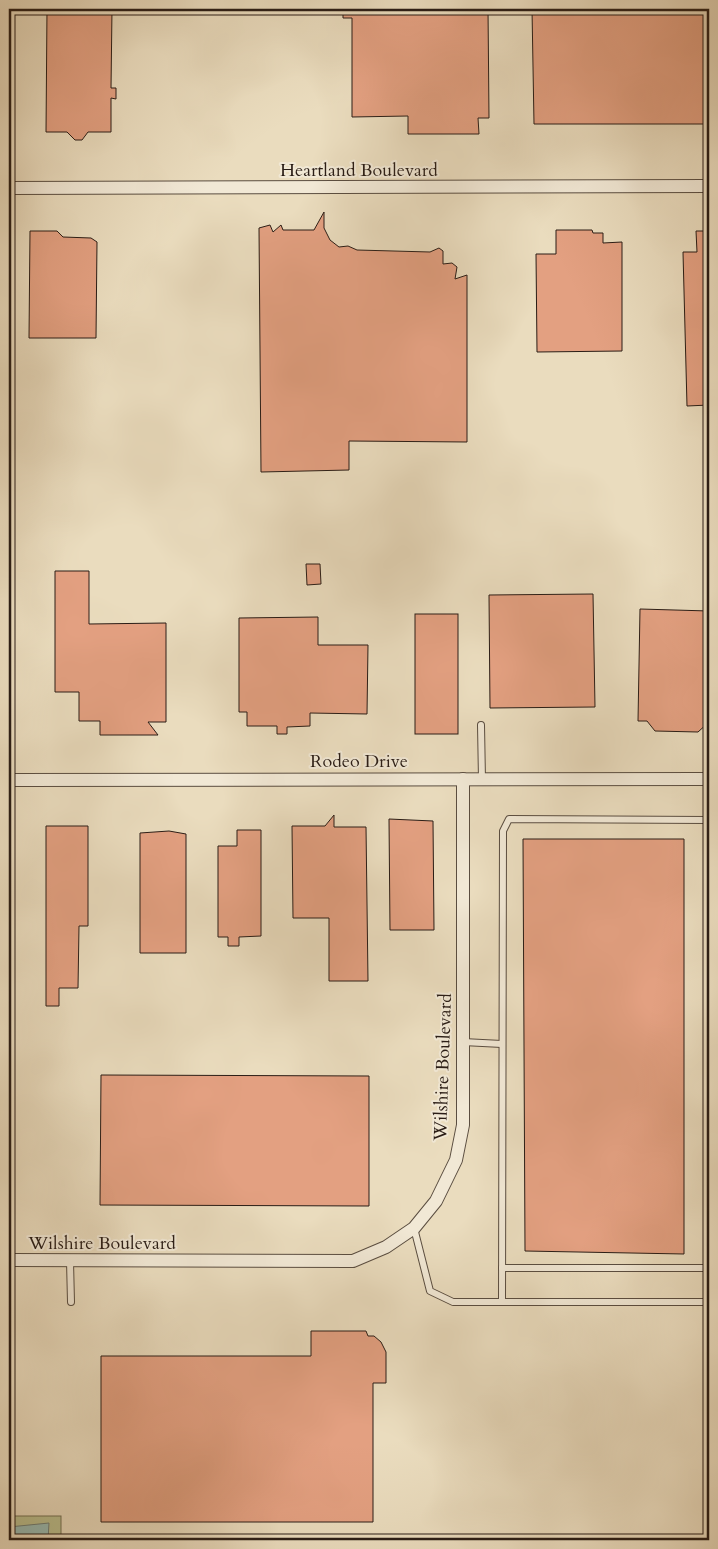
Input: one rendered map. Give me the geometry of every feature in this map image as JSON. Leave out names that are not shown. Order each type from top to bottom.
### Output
[{"type":"street","name":"Heartland Boulevard","points":[[9,188],[709,186]]},
{"type":"street","name":"Wilshire Boulevard","points":[[9,1260],[353,1261],[386,1247],[414,1228],[436,1201],[456,1160],[463,1125],[463,779]]},
{"type":"street","name":"Rodeo Drive","points":[[9,780],[709,779]]},
{"type":"lane","points":[[481,724],[482,780]]},
{"type":"lane","points":[[502,1302],[503,831],[509,819],[709,820]]},
{"type":"lane","points":[[463,1042],[502,1044]]},
{"type":"lane","points":[[414,1228],[430,1291],[453,1302],[709,1302]]},
{"type":"lane","points":[[70,1261],[71,1302]]},
{"type":"lane","points":[[502,1268],[709,1268]]},
{"type":"green space","points":[[9,1516],[61,1516],[61,1540],[9,1540]]},
{"type":"water","points":[[49,1523],[48,1540],[9,1540],[9,1527]]},
{"type":"building","points":[[47,9],[112,9],[111,88],[116,88],[116,99],[111,98],[111,132],[88,132],[82,140],[75,140],[67,132],[46,132]]},
{"type":"building","points":[[343,9],[488,9],[489,118],[478,118],[479,134],[408,134],[408,116],[352,117],[352,18],[343,18]]},
{"type":"building","points":[[532,9],[709,9],[709,124],[534,124]]},
{"type":"building","points":[[324,212],[324,228],[330,240],[339,247],[348,246],[357,250],[430,252],[439,248],[443,251],[443,264],[452,263],[457,267],[455,279],[467,275],[467,442],[349,441],[349,470],[261,472],[259,228],[270,225],[273,232],[281,225],[283,230],[314,230]]},
{"type":"building","points":[[556,230],[592,230],[593,233],[603,233],[603,243],[622,242],[622,351],[537,352],[536,254],[556,254]]},
{"type":"building","points":[[30,231],[57,231],[63,237],[91,238],[97,242],[96,338],[29,338]]},
{"type":"building","points":[[696,231],[709,231],[709,405],[687,406],[683,252],[697,252]]},
{"type":"building","points":[[306,564],[320,564],[321,584],[307,585]]},
{"type":"building","points":[[55,571],[89,571],[89,624],[166,623],[166,722],[148,722],[158,735],[100,735],[100,721],[79,721],[79,692],[55,692]]},
{"type":"building","points":[[593,594],[595,707],[490,708],[489,595]]},
{"type":"building","points":[[640,609],[709,611],[709,722],[698,732],[655,731],[647,721],[638,721]]},
{"type":"building","points":[[415,614],[458,614],[458,734],[415,734]]},
{"type":"building","points":[[318,617],[318,645],[368,645],[367,714],[310,713],[310,726],[287,727],[287,734],[277,734],[277,726],[247,726],[247,712],[239,712],[239,618]]},
{"type":"building","points":[[334,815],[334,827],[366,827],[368,981],[329,981],[329,918],[293,918],[292,826],[325,826]]},
{"type":"building","points":[[389,819],[433,821],[434,930],[390,930]]},
{"type":"building","points":[[46,826],[88,826],[88,926],[79,926],[78,988],[59,988],[59,1006],[46,1006]]},
{"type":"building","points":[[237,830],[261,830],[261,936],[239,937],[239,946],[228,946],[228,937],[218,937],[218,846],[237,846]]},
{"type":"building","points":[[169,831],[186,834],[186,953],[140,953],[140,833]]},
{"type":"building","points":[[523,839],[684,839],[684,1254],[525,1251]]},
{"type":"building","points":[[101,1075],[369,1076],[369,1206],[100,1205]]},
{"type":"building","points":[[311,1331],[366,1331],[368,1336],[374,1336],[381,1342],[386,1352],[386,1383],[373,1383],[373,1522],[101,1522],[101,1356],[311,1356]]}]
